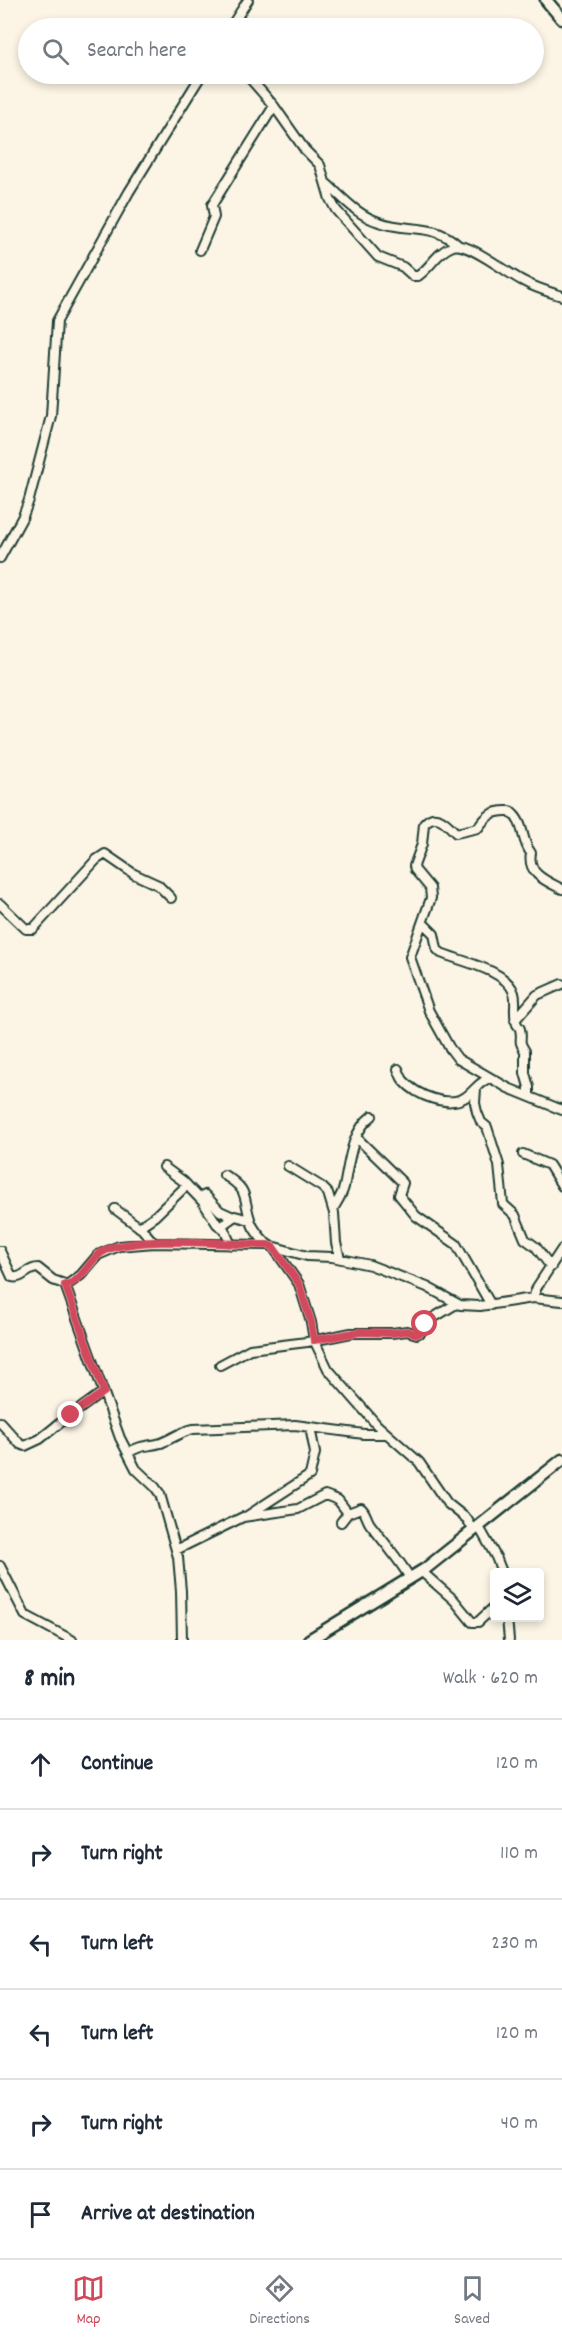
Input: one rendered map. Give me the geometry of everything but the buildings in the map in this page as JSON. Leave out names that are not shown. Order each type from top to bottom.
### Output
[{"type":"street","points":[[236,18],[248,0]]},
{"type":"street","points":[[546,0],[562,19]]},
{"type":"street","points":[[0,558],[29,500],[51,416],[57,321],[129,192],[196,84]]},
{"type":"street","points":[[255,84],[274,106],[305,150],[320,165],[333,206],[378,257],[403,267],[413,276],[418,276],[436,257],[458,245]]},
{"type":"street","points":[[200,250],[214,217],[212,206],[274,106]]},
{"type":"street","points":[[326,183],[350,207],[372,219],[398,227],[440,232],[458,245],[522,281],[562,296]]},
{"type":"street","points":[[562,889],[546,881],[532,869],[531,853],[525,842],[522,828],[510,812],[492,813],[486,816],[478,828],[460,834],[456,833],[444,820],[431,818],[424,824],[422,844],[414,862],[415,870],[430,888],[431,893],[410,957],[429,1011],[453,1055],[508,1088],[562,1110]]},
{"type":"street","points":[[0,904],[26,929],[33,929],[96,860],[105,854],[134,874],[158,885],[171,898]]},
{"type":"street","points":[[423,923],[434,934],[437,949],[441,953],[484,968],[502,978],[512,988],[515,997],[515,1020],[520,1029],[520,1044],[525,1051],[525,1073],[530,1087],[528,1095]]},
{"type":"street","points":[[515,1020],[537,995],[562,984]]},
{"type":"street","points":[[398,1069],[405,1082],[435,1099],[453,1103],[490,1078]]},
{"type":"street","points":[[476,1089],[477,1112],[481,1122],[487,1127],[499,1165],[503,1204],[515,1215],[525,1239],[536,1247],[551,1266]]},
{"type":"street","points":[[333,1209],[344,1188],[356,1137],[362,1125],[372,1116]]},
{"type":"street","points":[[356,1137],[403,1183],[399,1195],[416,1216],[456,1245],[491,1305]]},
{"type":"street","points":[[523,1154],[549,1165],[562,1186]]},
{"type":"street","points":[[288,1166],[326,1190],[333,1209],[336,1246],[340,1258]]},
{"type":"street","points":[[164,1167],[199,1198],[227,1235],[231,1245]]},
{"type":"street","points":[[224,1175],[239,1184],[246,1198],[250,1220],[256,1232],[270,1246],[299,1284],[314,1340],[328,1369],[359,1407],[419,1462],[447,1503],[477,1529],[496,1557],[500,1568]]},
{"type":"street","points":[[139,1227],[155,1216],[187,1185]]},
{"type":"street","points":[[199,1198],[205,1195],[220,1210],[233,1217],[250,1220]]},
{"type":"street","points":[[115,1209],[139,1227],[154,1243]]},
{"type":"street","points":[[220,1226],[233,1217]]},
{"type":"street","points":[[0,1251],[12,1277],[20,1277],[35,1268],[42,1270],[57,1283],[65,1285],[75,1281],[98,1255],[119,1246],[154,1243],[270,1246],[307,1256],[340,1258],[370,1265],[427,1287],[456,1304],[491,1305],[533,1298],[562,1301]]},
{"type":"street","points":[[533,1298],[537,1287],[562,1249]]},
{"type":"street","points":[[65,1285],[128,1453],[141,1475],[160,1494],[176,1550],[181,1591],[182,1640]]},
{"type":"street","points":[[220,1365],[250,1349],[360,1332],[407,1331],[417,1334],[428,1321],[456,1304]]},
{"type":"street","points":[[0,1422],[20,1444],[25,1446],[40,1439],[60,1422],[104,1392]]},
{"type":"street","points":[[128,1453],[193,1429],[284,1425],[310,1426],[364,1434],[386,1434]]},
{"type":"street","points":[[176,1550],[245,1516],[310,1475],[315,1453],[310,1426]]},
{"type":"street","points":[[313,1639],[421,1571],[562,1460]]},
{"type":"street","points":[[245,1516],[298,1509],[325,1495],[338,1500],[348,1513]]},
{"type":"street","points":[[341,1522],[348,1513],[357,1508],[363,1509],[371,1524],[388,1544],[410,1578]]},
{"type":"street","points":[[0,1566],[25,1615],[72,1640]]},
{"type":"street","points":[[421,1571],[454,1600],[472,1622],[478,1622],[490,1611]]},
{"type":"street","points":[[507,1622],[509,1640]]},
{"type":"route","points":[[71,1415],[104,1392],[65,1285],[75,1281],[98,1255],[119,1246],[154,1243],[268,1245],[273,1247],[299,1284],[314,1340],[360,1332],[410,1331],[417,1334],[421,1332],[425,1324]]}]
